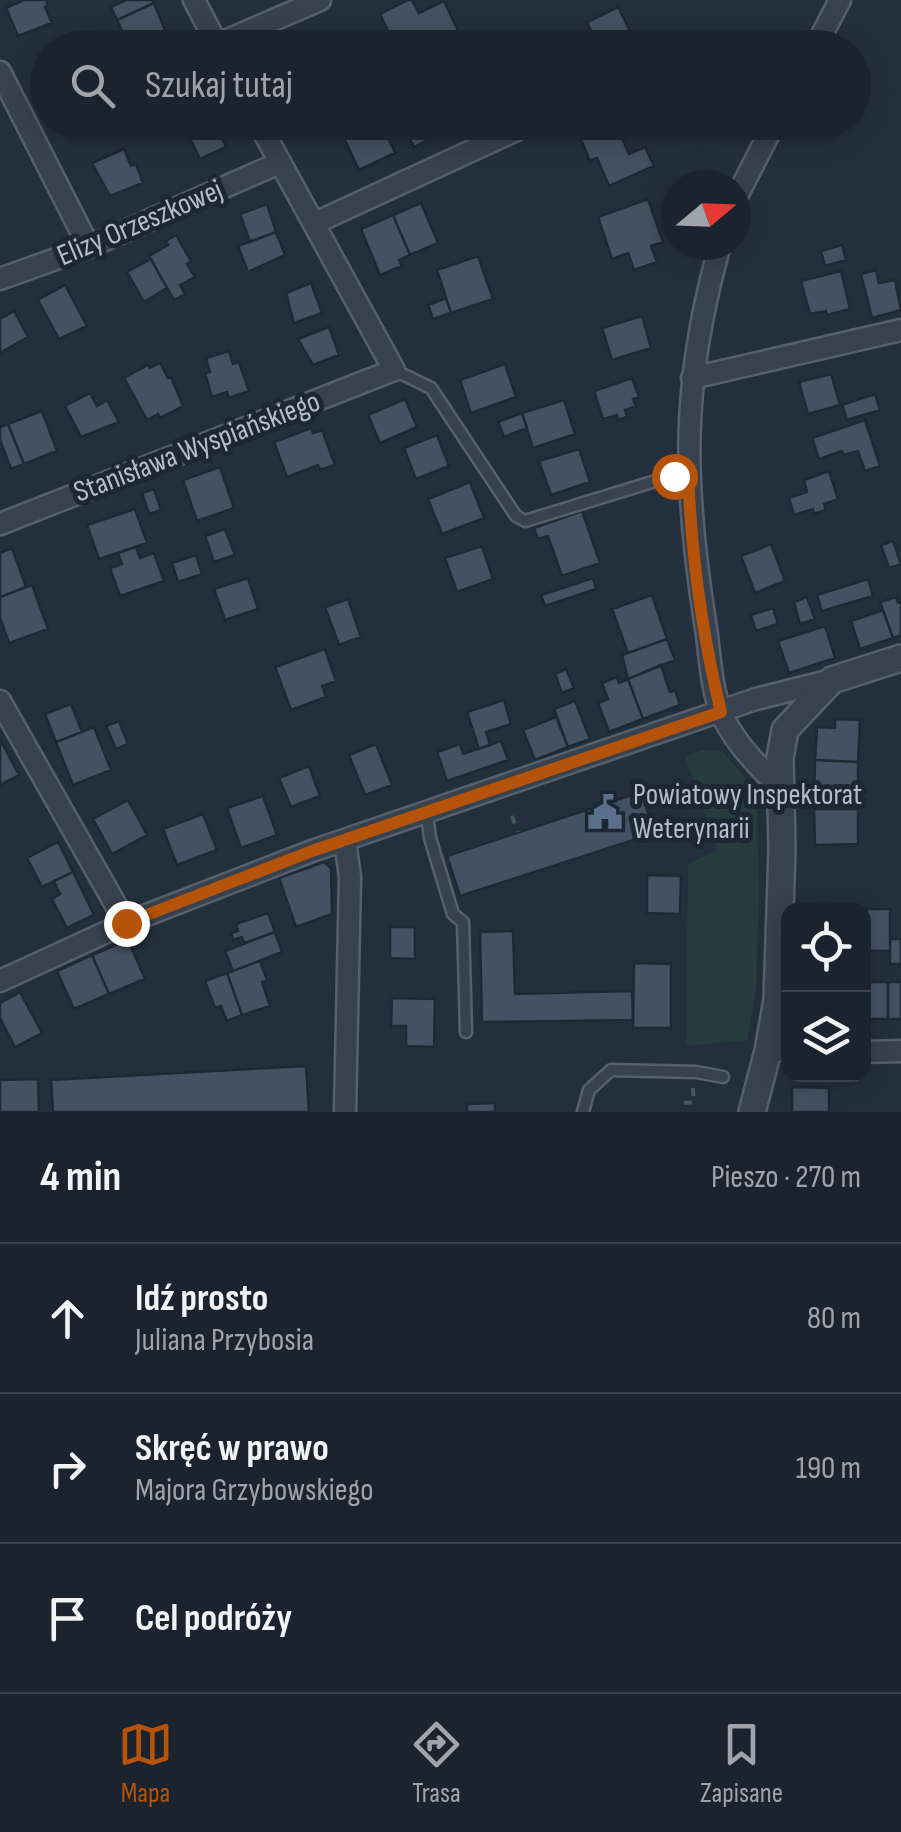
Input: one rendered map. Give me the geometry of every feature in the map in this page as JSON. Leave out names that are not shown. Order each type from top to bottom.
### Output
[{"type":"street","points":[[194,0],[210,30]]},
{"type":"street","points":[[254,30],[320,0]]},
{"type":"street","points":[[824,30],[840,0]]},
{"type":"street","points":[[0,72],[30,131]]},
{"type":"street","points":[[34,140],[89,248]]},
{"type":"street","points":[[267,140],[394,370]]},
{"type":"street","points":[[315,224],[495,140]]},
{"type":"street","points":[[750,170],[766,140]]},
{"type":"street","name":"Elizy Orzeszkowej","points":[[0,279],[89,248],[279,163]]},
{"type":"street","points":[[716,260],[702,314],[687,422],[689,511],[721,712],[742,746],[781,790]]},
{"type":"street","points":[[692,378],[901,330]]},
{"type":"street","name":"Stanisława Wyspiańskiego","points":[[0,524],[394,370]]},
{"type":"street","points":[[0,981],[126,923],[345,840],[756,699],[901,658]]},
{"type":"street","points":[[752,1112],[778,1050],[780,758],[785,730],[832,680]]},
{"type":"street","points":[[0,701],[126,923]]},
{"type":"street","points":[[345,840],[350,878],[345,1112]]},
{"type":"street","points":[[871,1052],[901,1052]]},
{"type":"lane","points":[[394,370],[431,388],[505,501],[516,516],[526,521],[688,471]]},
{"type":"lane","points":[[428,814],[430,838],[453,914],[463,922],[466,1032]]},
{"type":"lane","points":[[583,1112],[589,1090],[610,1070],[696,1072],[723,1077]]},
{"type":"path","points":[[512,816],[518,832]]},
{"type":"path","points":[[684,1103],[694,1102],[693,1085],[704,1084]]},
{"type":"green space","points":[[703,750],[723,752],[743,775],[757,808],[756,991],[747,1040],[686,1046],[688,864],[717,850],[685,756]]},
{"type":"building","points":[[24,0],[46,0],[52,23],[18,36],[6,8]]},
{"type":"building","points":[[126,0],[154,3],[117,20],[111,7]]},
{"type":"building","points":[[408,0],[412,0],[419,13],[444,1],[458,30],[388,30],[380,14]]},
{"type":"building","points":[[154,3],[165,30],[122,30],[117,20]]},
{"type":"building","points":[[618,7],[630,30],[591,30],[587,22]]},
{"type":"building","points":[[191,140],[223,140],[226,147],[200,159]]},
{"type":"building","points":[[345,140],[389,140],[395,153],[359,170]]},
{"type":"building","points":[[581,140],[623,140],[629,154],[645,147],[654,166],[609,186],[597,158],[590,161]]},
{"type":"building","points":[[124,149],[131,166],[136,164],[143,183],[110,196],[92,163]]},
{"type":"building","points":[[648,199],[661,236],[661,243],[651,246],[657,262],[634,270],[628,253],[612,259],[598,217]]},
{"type":"building","points":[[421,203],[438,243],[410,255],[393,215]]},
{"type":"building","points":[[267,204],[276,232],[250,242],[240,214]]},
{"type":"building","points":[[393,215],[410,255],[399,260],[402,266],[380,275],[361,229]]},
{"type":"building","points":[[276,232],[285,255],[248,272],[238,246]]},
{"type":"building","points":[[176,235],[195,277],[180,285],[185,294],[174,300],[149,256]]},
{"type":"building","points":[[842,245],[846,260],[825,266],[821,251]]},
{"type":"building","points":[[478,256],[493,299],[451,313],[437,270]]},
{"type":"building","points":[[151,259],[167,288],[144,302],[127,272]]},
{"type":"building","points":[[876,270],[879,283],[895,280],[901,310],[872,318],[861,274]]},
{"type":"building","points":[[841,271],[850,309],[827,315],[826,311],[810,314],[801,281]]},
{"type":"building","points":[[311,283],[322,313],[294,323],[286,293]]},
{"type":"building","points":[[65,285],[87,326],[59,339],[38,300]]},
{"type":"building","points":[[446,298],[451,313],[433,319],[428,305]]},
{"type":"building","points":[[14,311],[28,337],[0,353],[0,319]]},
{"type":"building","points":[[642,316],[651,348],[612,360],[602,328]]},
{"type":"building","points":[[329,327],[339,355],[313,365],[298,339]]},
{"type":"building","points":[[229,351],[233,364],[239,362],[249,391],[229,398],[227,392],[212,397],[205,373],[210,372],[206,358]]},
{"type":"building","points":[[160,363],[171,377],[183,406],[147,420],[124,378]]},
{"type":"building","points":[[505,364],[516,397],[471,413],[460,380]]},
{"type":"building","points":[[831,374],[840,405],[808,414],[799,382]]},
{"type":"building","points":[[632,378],[639,397],[633,399],[636,406],[625,410],[627,417],[603,419],[594,391]]},
{"type":"building","points":[[90,393],[97,406],[107,400],[119,422],[81,437],[65,406]]},
{"type":"building","points":[[875,394],[880,410],[847,420],[842,405]]},
{"type":"building","points":[[405,399],[417,427],[380,443],[368,415]]},
{"type":"building","points":[[564,400],[575,434],[533,448],[522,413]]},
{"type":"building","points":[[42,411],[57,451],[24,464],[8,424]]},
{"type":"building","points":[[522,413],[527,428],[504,437],[498,422]]},
{"type":"building","points":[[865,420],[880,466],[865,471],[858,451],[844,455],[842,451],[819,459],[812,438]]},
{"type":"building","points":[[8,424],[24,464],[11,469],[0,440],[0,427]]},
{"type":"building","points":[[311,428],[313,433],[322,430],[335,465],[320,470],[318,465],[287,477],[274,442]]},
{"type":"building","points":[[437,435],[449,466],[416,479],[404,448]]},
{"type":"building","points":[[579,449],[590,482],[551,495],[539,461]]},
{"type":"building","points":[[220,467],[234,508],[197,521],[183,480]]},
{"type":"building","points":[[829,471],[838,499],[824,504],[826,510],[794,515],[789,498],[807,492],[804,480]]},
{"type":"building","points":[[470,482],[484,518],[442,534],[428,499]]},
{"type":"building","points":[[154,489],[161,510],[149,514],[142,493]]},
{"type":"building","points":[[135,509],[147,543],[99,559],[87,525]]},
{"type":"building","points":[[582,511],[600,563],[562,576],[548,536],[538,539],[534,528]]},
{"type":"building","points":[[225,529],[235,555],[214,562],[205,536]]},
{"type":"building","points":[[893,541],[901,564],[889,568],[881,545]]},
{"type":"building","points":[[771,544],[785,581],[755,593],[741,556]]},
{"type":"building","points":[[482,546],[493,579],[457,592],[445,558]]},
{"type":"building","points":[[136,547],[140,558],[154,553],[164,581],[120,596],[110,568],[122,564],[118,553]]},
{"type":"building","points":[[12,548],[26,587],[0,597],[0,553]]},
{"type":"building","points":[[196,555],[202,574],[178,582],[172,563]]},
{"type":"building","points":[[248,578],[258,609],[225,620],[214,589]]},
{"type":"building","points":[[593,578],[596,589],[545,606],[541,595]]},
{"type":"building","points":[[868,579],[873,596],[822,611],[817,595]]},
{"type":"building","points":[[32,585],[48,629],[9,643],[0,618],[0,597]]},
{"type":"building","points":[[652,595],[667,639],[628,653],[612,609]]},
{"type":"building","points":[[807,597],[815,619],[800,624],[794,602]]},
{"type":"building","points":[[896,597],[901,602],[901,635],[893,638],[880,602]]},
{"type":"building","points":[[348,599],[361,637],[339,645],[325,607]]},
{"type":"building","points":[[773,608],[778,624],[756,631],[751,615]]},
{"type":"building","points":[[883,610],[893,638],[860,649],[851,621]]},
{"type":"building","points":[[825,626],[835,658],[789,673],[778,641]]},
{"type":"building","points":[[667,639],[675,660],[628,679],[622,655]]},
{"type":"building","points":[[325,649],[336,681],[322,686],[326,697],[291,710],[275,667]]},
{"type":"building","points":[[661,665],[670,692],[675,690],[680,705],[643,719],[628,679]]},
{"type":"building","points":[[566,669],[574,688],[562,693],[555,674]]},
{"type":"building","points":[[617,677],[619,683],[628,679],[643,719],[609,732],[598,703],[608,699],[602,683]]},
{"type":"building","points":[[504,700],[511,724],[486,732],[490,745],[479,749],[467,712]]},
{"type":"building","points":[[575,701],[590,739],[568,747],[554,709]]},
{"type":"building","points":[[71,704],[82,732],[56,742],[45,714]]},
{"type":"building","points":[[556,717],[568,747],[535,760],[523,730]]},
{"type":"building","points":[[835,719],[860,720],[858,762],[815,760],[817,727],[835,728]]},
{"type":"building","points":[[119,721],[128,744],[116,749],[106,726]]},
{"type":"building","points":[[94,727],[111,770],[73,785],[56,742]]},
{"type":"building","points":[[0,739],[19,775],[0,785]]},
{"type":"building","points":[[501,741],[508,760],[447,781],[437,752],[460,744],[463,754]]},
{"type":"building","points":[[376,744],[392,785],[365,795],[349,755]]},
{"type":"building","points":[[815,760],[858,762],[858,809],[814,809]]},
{"type":"building","points":[[309,766],[320,796],[291,807],[279,778]]},
{"type":"building","points":[[641,792],[655,833],[460,896],[447,856]]},
{"type":"building","points":[[263,796],[277,835],[241,848],[227,808]]},
{"type":"building","points":[[128,800],[147,835],[112,854],[93,819]]},
{"type":"building","points":[[814,809],[858,809],[858,844],[815,845]]},
{"type":"building","points":[[203,814],[217,850],[177,865],[163,829]]},
{"type":"building","points":[[58,842],[73,872],[42,887],[27,858]]},
{"type":"building","points":[[324,862],[331,868],[332,914],[296,927],[279,878]]},
{"type":"building","points":[[73,872],[94,915],[67,928],[52,899],[60,894],[54,881]]},
{"type":"building","points":[[647,875],[681,876],[680,914],[647,913]]},
{"type":"building","points":[[871,909],[890,909],[890,951],[871,951]]},
{"type":"building","points":[[268,913],[275,932],[244,943],[242,937],[233,940],[231,933],[238,931],[236,924]]},
{"type":"building","points":[[390,927],[415,927],[415,959],[390,958]]},
{"type":"building","points":[[513,931],[515,994],[632,991],[633,1020],[482,1022],[480,932]]},
{"type":"building","points":[[275,932],[282,952],[233,971],[225,951]]},
{"type":"building","points":[[890,939],[901,939],[901,964],[890,964]]},
{"type":"building","points":[[128,940],[145,979],[109,994],[92,955]]},
{"type":"building","points":[[92,955],[109,994],[74,1009],[57,971]]},
{"type":"building","points":[[260,961],[270,1006],[242,1015],[227,973]]},
{"type":"building","points":[[634,963],[671,964],[671,1028],[633,1028]]},
{"type":"building","points":[[227,973],[242,1015],[227,1021],[221,1006],[215,1008],[205,981]]},
{"type":"building","points":[[871,982],[888,982],[888,1019],[871,1019]]},
{"type":"building","points":[[888,982],[901,982],[901,1019],[888,1019]]},
{"type":"building","points":[[20,992],[42,1033],[15,1047],[0,1018],[0,1003]]},
{"type":"building","points":[[392,998],[435,999],[434,1047],[406,1046],[406,1026],[391,1026]]},
{"type":"building","points":[[306,1066],[309,1112],[53,1112],[51,1080]]},
{"type":"building","points":[[38,1079],[39,1112],[0,1112],[0,1080]]},
{"type":"building","points":[[792,1087],[829,1088],[829,1112],[792,1112]]},
{"type":"building","points":[[495,1103],[495,1112],[467,1112],[467,1104]]},
{"type":"place","name":"Powiatowy Inspektorat Weterynarii","points":[[605,812]]},
{"type":"route","points":[[126,923],[312,851],[721,712],[700,593],[688,471],[674,476]]}]
